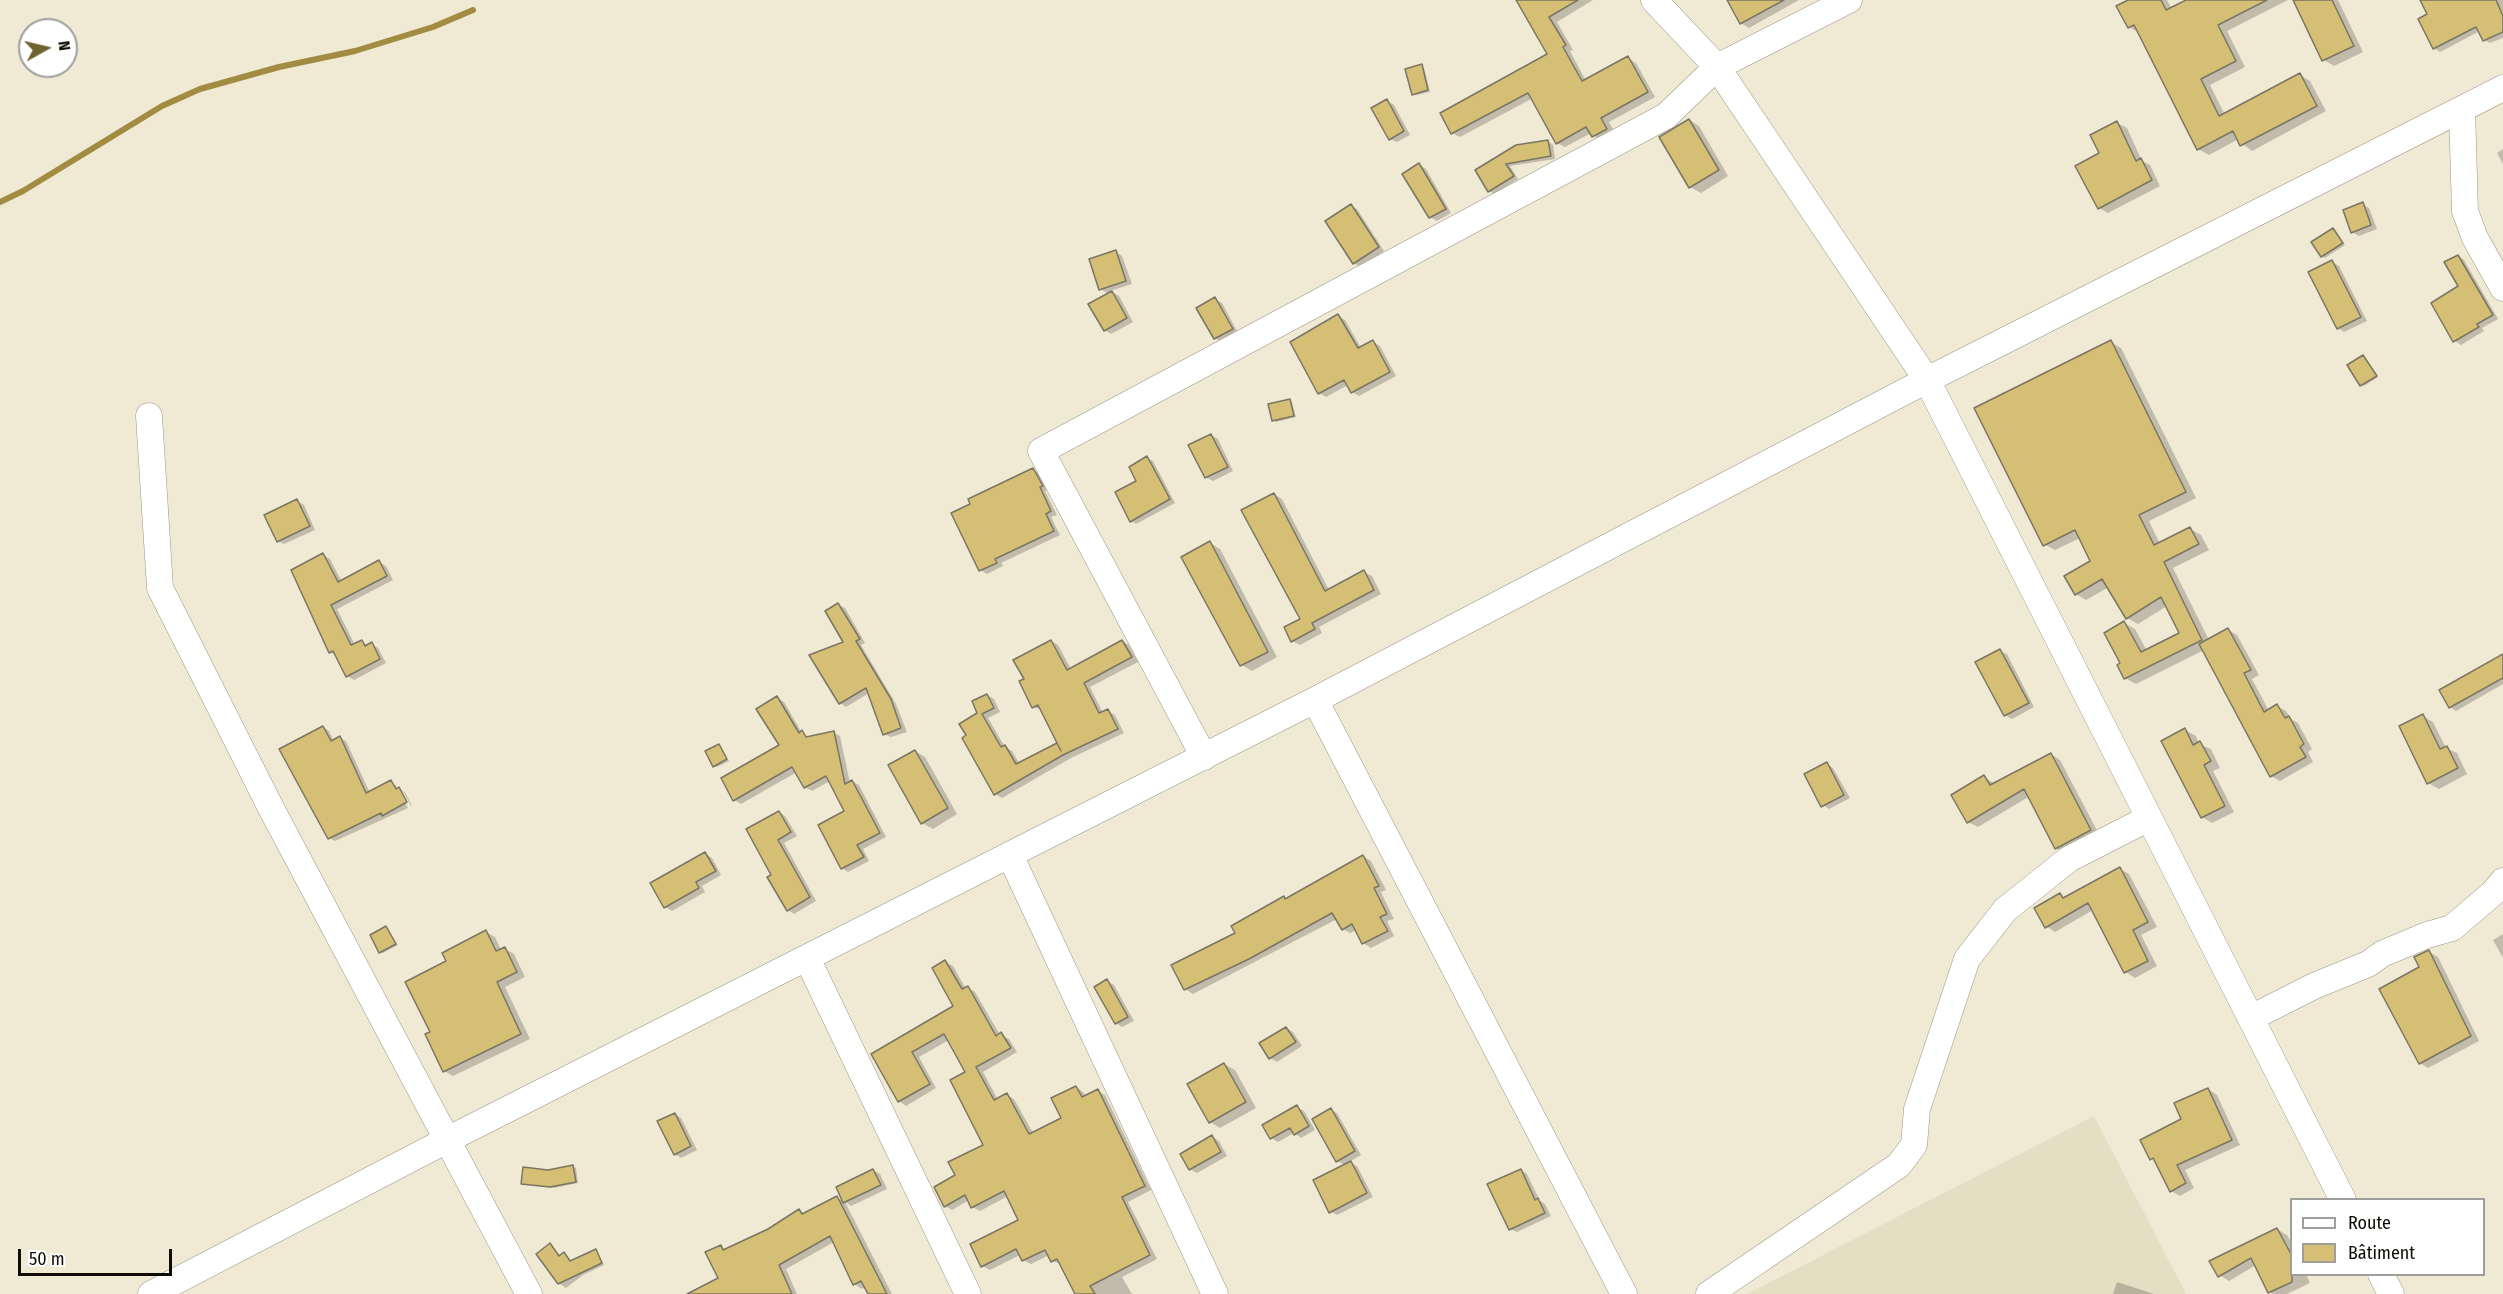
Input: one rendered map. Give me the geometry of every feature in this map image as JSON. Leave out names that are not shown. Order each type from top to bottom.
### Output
[{"type":"street","points":[[1653,0],[1717,67],[1927,380],[2342,1198]]},
{"type":"street","points":[[1204,757],[1041,451],[1666,116],[1717,67],[1849,0]]},
{"type":"street","points":[[151,1294],[449,1139],[1315,700],[1927,380],[2503,88]]},
{"type":"street","points":[[2462,110],[2465,211],[2475,238],[2503,288]]},
{"type":"street","points":[[148,417],[160,588],[272,810],[449,1139],[529,1294]]},
{"type":"street","points":[[1315,700],[1624,1294]]},
{"type":"street","points":[[1709,1294],[1899,1165],[1914,1145],[1917,1109],[1967,959],[2005,910],[2069,859],[2149,818]]},
{"type":"street","points":[[1010,855],[1215,1294]]},
{"type":"street","points":[[2251,1018],[2314,986],[2368,964],[2382,954],[2427,935],[2452,928],[2493,893],[2503,881]]},
{"type":"street","points":[[807,958],[968,1294]]},
{"type":"street","points":[[2382,1276],[2391,1294]]},
{"type":"shaded area","points":[[2094,1116],[2186,1294],[1747,1294]]},
{"type":"building","points":[[1516,0],[1578,0],[1549,17],[1566,45],[1563,47],[1582,81],[1628,56],[1648,92],[1601,118],[1607,129],[1592,137],[1586,127],[1556,144],[1528,93],[1451,134],[1440,113],[1547,54]]},
{"type":"building","points":[[1727,0],[1784,0],[1740,24]]},
{"type":"building","points":[[2128,0],[2161,0],[2166,10],[2186,0],[2267,0],[2218,25],[2236,61],[2201,79],[2219,116],[2300,73],[2317,106],[2240,146],[2233,131],[2197,150],[2134,25],[2128,28],[2116,6]]},
{"type":"building","points":[[2293,0],[2332,0],[2354,46],[2322,61]]},
{"type":"building","points":[[2420,0],[2496,0],[2503,16],[2503,32],[2483,41],[2476,27],[2433,49],[2418,19],[2427,14]]},
{"type":"building","points":[[1422,64],[1428,90],[1412,95],[1405,69]]},
{"type":"building","points":[[1387,99],[1404,131],[1389,140],[1371,108]]},
{"type":"building","points":[[1689,119],[1719,170],[1689,188],[1659,137]]},
{"type":"building","points":[[2117,121],[2136,161],[2141,158],[2152,180],[2098,209],[2075,166],[2099,153],[2090,135]]},
{"type":"building","points":[[1548,140],[1551,156],[1506,164],[1514,176],[1488,192],[1475,170],[1516,145]]},
{"type":"building","points":[[1419,163],[1446,209],[1429,218],[1402,174]]},
{"type":"building","points":[[2363,202],[2371,225],[2351,233],[2343,210]]},
{"type":"building","points":[[1351,204],[1379,247],[1353,264],[1325,221]]},
{"type":"building","points":[[2333,228],[2343,243],[2321,257],[2311,242]]},
{"type":"building","points":[[1116,250],[1126,281],[1099,290],[1089,259]]},
{"type":"building","points":[[2458,255],[2493,315],[2477,324],[2479,327],[2453,342],[2431,303],[2458,286],[2444,262]]},
{"type":"building","points":[[2332,260],[2361,317],[2337,329],[2308,272]]},
{"type":"building","points":[[1112,291],[1127,318],[1104,331],[1088,304]]},
{"type":"building","points":[[1215,297],[1233,329],[1214,339],[1196,308]]},
{"type":"building","points":[[1338,314],[1358,348],[1373,340],[1390,372],[1351,393],[1344,380],[1318,394],[1290,342]]},
{"type":"building","points":[[2111,340],[2186,492],[2139,515],[2154,545],[2190,527],[2199,544],[2164,562],[2202,640],[2124,679],[2117,665],[2120,663],[2104,633],[2124,621],[2141,652],[2179,633],[2161,597],[2126,619],[2102,579],[2075,595],[2064,576],[2090,561],[2075,530],[2043,546],[1974,408]]},
{"type":"building","points":[[2363,355],[2377,376],[2360,386],[2347,365]]},
{"type":"building","points":[[1290,399],[1294,416],[1272,421],[1268,404]]},
{"type":"building","points":[[1211,434],[1228,467],[1205,478],[1188,445]]},
{"type":"building","points":[[1147,456],[1170,499],[1130,522],[1115,492],[1136,481],[1129,467]]},
{"type":"building","points":[[1033,468],[1043,486],[1040,487],[1051,511],[1046,514],[1054,531],[995,559],[997,563],[979,571],[951,513],[970,504],[968,499]]},
{"type":"building","points":[[1274,493],[1325,591],[1364,570],[1374,590],[1312,623],[1315,629],[1291,642],[1284,627],[1300,619],[1241,510]]},
{"type":"building","points":[[297,499],[310,526],[277,542],[264,515]]},
{"type":"building","points":[[1210,541],[1268,652],[1240,666],[1181,557]]},
{"type":"building","points":[[323,553],[338,582],[379,560],[387,576],[331,605],[351,645],[362,640],[365,646],[372,642],[380,659],[346,677],[333,651],[329,653],[291,570]]},
{"type":"building","points":[[838,603],[860,639],[856,641],[891,699],[901,728],[883,735],[866,688],[839,704],[809,655],[843,642],[825,611]]},
{"type":"building","points":[[2228,628],[2251,670],[2244,673],[2264,712],[2277,704],[2285,718],[2289,716],[2304,744],[2300,747],[2306,757],[2270,777],[2199,644]]},
{"type":"building","points":[[1051,640],[1067,670],[1122,640],[1132,657],[1084,683],[1099,713],[1108,709],[1118,729],[1063,755],[994,795],[962,738],[966,735],[959,724],[977,713],[972,701],[987,694],[994,708],[982,714],[1001,747],[1005,745],[1016,764],[1057,743],[1038,705],[1032,708],[1019,681],[1024,679],[1013,660]]},
{"type":"building","points":[[2000,649],[2029,703],[2004,716],[1975,662]]},
{"type":"building","points":[[2503,654],[2503,678],[2449,708],[2439,690]]},
{"type":"building","points":[[777,696],[799,733],[802,730],[806,737],[834,731],[845,784],[852,780],[880,833],[857,845],[864,857],[841,869],[818,825],[844,811],[826,776],[804,788],[792,767],[733,801],[721,778],[779,745],[756,709]]},
{"type":"building","points":[[2423,714],[2440,749],[2447,746],[2458,768],[2427,784],[2399,726]]},
{"type":"building","points":[[323,726],[331,741],[340,736],[366,793],[391,780],[396,789],[399,787],[407,802],[382,816],[381,813],[328,839],[279,749]]},
{"type":"building","points":[[2185,728],[2193,745],[2200,741],[2211,761],[2204,765],[2225,806],[2201,818],[2161,741]]},
{"type":"building","points":[[719,744],[727,759],[713,767],[705,751]]},
{"type":"building","points":[[915,750],[948,808],[921,824],[888,765]]},
{"type":"building","points":[[2051,753],[2091,830],[2055,849],[2024,789],[1967,823],[1951,795],[1984,775],[1990,785]]},
{"type":"building","points":[[1827,762],[1844,795],[1821,807],[1804,774]]},
{"type":"building","points":[[779,811],[791,832],[778,840],[810,897],[787,911],[767,877],[771,875],[746,829]]},
{"type":"building","points":[[705,852],[716,871],[696,882],[699,888],[664,908],[650,883]]},
{"type":"building","points":[[1363,855],[1379,886],[1374,888],[1387,914],[1380,917],[1388,931],[1362,944],[1352,924],[1342,930],[1332,913],[1249,959],[1184,990],[1171,965],[1235,933],[1231,926],[1284,896],[1285,899]]},
{"type":"building","points":[[2120,867],[2148,922],[2133,930],[2148,961],[2124,973],[2088,903],[2045,928],[2034,908],[2060,893],[2063,898]]},
{"type":"building","points":[[386,926],[396,944],[379,953],[370,935]]},
{"type":"building","points":[[486,930],[496,951],[505,947],[517,972],[497,982],[521,1034],[443,1072],[425,1034],[430,1032],[405,982],[446,961],[442,953]]},
{"type":"building","points":[[2429,950],[2471,1036],[2419,1064],[2379,989],[2419,967],[2414,957]]},
{"type":"building","points":[[945,960],[962,989],[968,986],[996,1036],[1001,1032],[1011,1048],[976,1067],[994,1100],[1007,1093],[1029,1134],[1061,1118],[1051,1098],[1076,1086],[1082,1097],[1098,1089],[1145,1186],[1122,1197],[1150,1255],[1090,1286],[1095,1294],[1075,1294],[1057,1259],[1051,1262],[1045,1250],[1022,1261],[1016,1249],[981,1267],[970,1244],[1018,1220],[1004,1191],[971,1208],[965,1195],[944,1207],[934,1187],[955,1175],[948,1162],[983,1145],[950,1080],[965,1072],[944,1034],[912,1052],[930,1084],[898,1102],[871,1054],[953,1006],[932,968]]},
{"type":"building","points":[[1107,979],[1128,1017],[1115,1024],[1094,987]]},
{"type":"building","points":[[1286,1027],[1296,1042],[1269,1059],[1259,1043]]},
{"type":"building","points":[[1224,1063],[1246,1102],[1209,1123],[1187,1084]]},
{"type":"building","points":[[2208,1088],[2232,1140],[2177,1165],[2186,1183],[2170,1192],[2153,1158],[2150,1160],[2140,1140],[2181,1119],[2174,1103]]},
{"type":"building","points":[[1297,1105],[1309,1126],[1294,1135],[1290,1128],[1270,1139],[1262,1125]]},
{"type":"building","points":[[1331,1108],[1355,1151],[1336,1162],[1312,1119]]},
{"type":"building","points":[[675,1113],[691,1146],[674,1155],[657,1121]]},
{"type":"building","points":[[1212,1135],[1221,1152],[1189,1170],[1180,1154]]},
{"type":"building","points":[[1351,1161],[1367,1193],[1329,1213],[1313,1180]]},
{"type":"building","points":[[573,1165],[576,1182],[550,1187],[521,1184],[523,1167],[548,1170]]},
{"type":"building","points":[[873,1169],[881,1185],[843,1203],[836,1187]]},
{"type":"building","points":[[1521,1169],[1535,1200],[1538,1198],[1545,1213],[1509,1230],[1487,1184]]},
{"type":"building","points":[[837,1196],[887,1294],[868,1294],[861,1281],[853,1285],[830,1236],[779,1265],[792,1294],[687,1294],[718,1278],[705,1252],[721,1245],[723,1250],[768,1229],[799,1209],[802,1214]]},
{"type":"building","points":[[2277,1228],[2290,1252],[2292,1282],[2268,1293],[2251,1258],[2218,1277],[2209,1261]]},
{"type":"building","points":[[550,1243],[559,1256],[564,1252],[570,1261],[596,1249],[602,1263],[558,1284],[536,1254]]},
{"type":"waterway","points":[[0,202],[23,191],[162,106],[200,89],[279,67],[355,51],[433,27],[473,10]]}]
